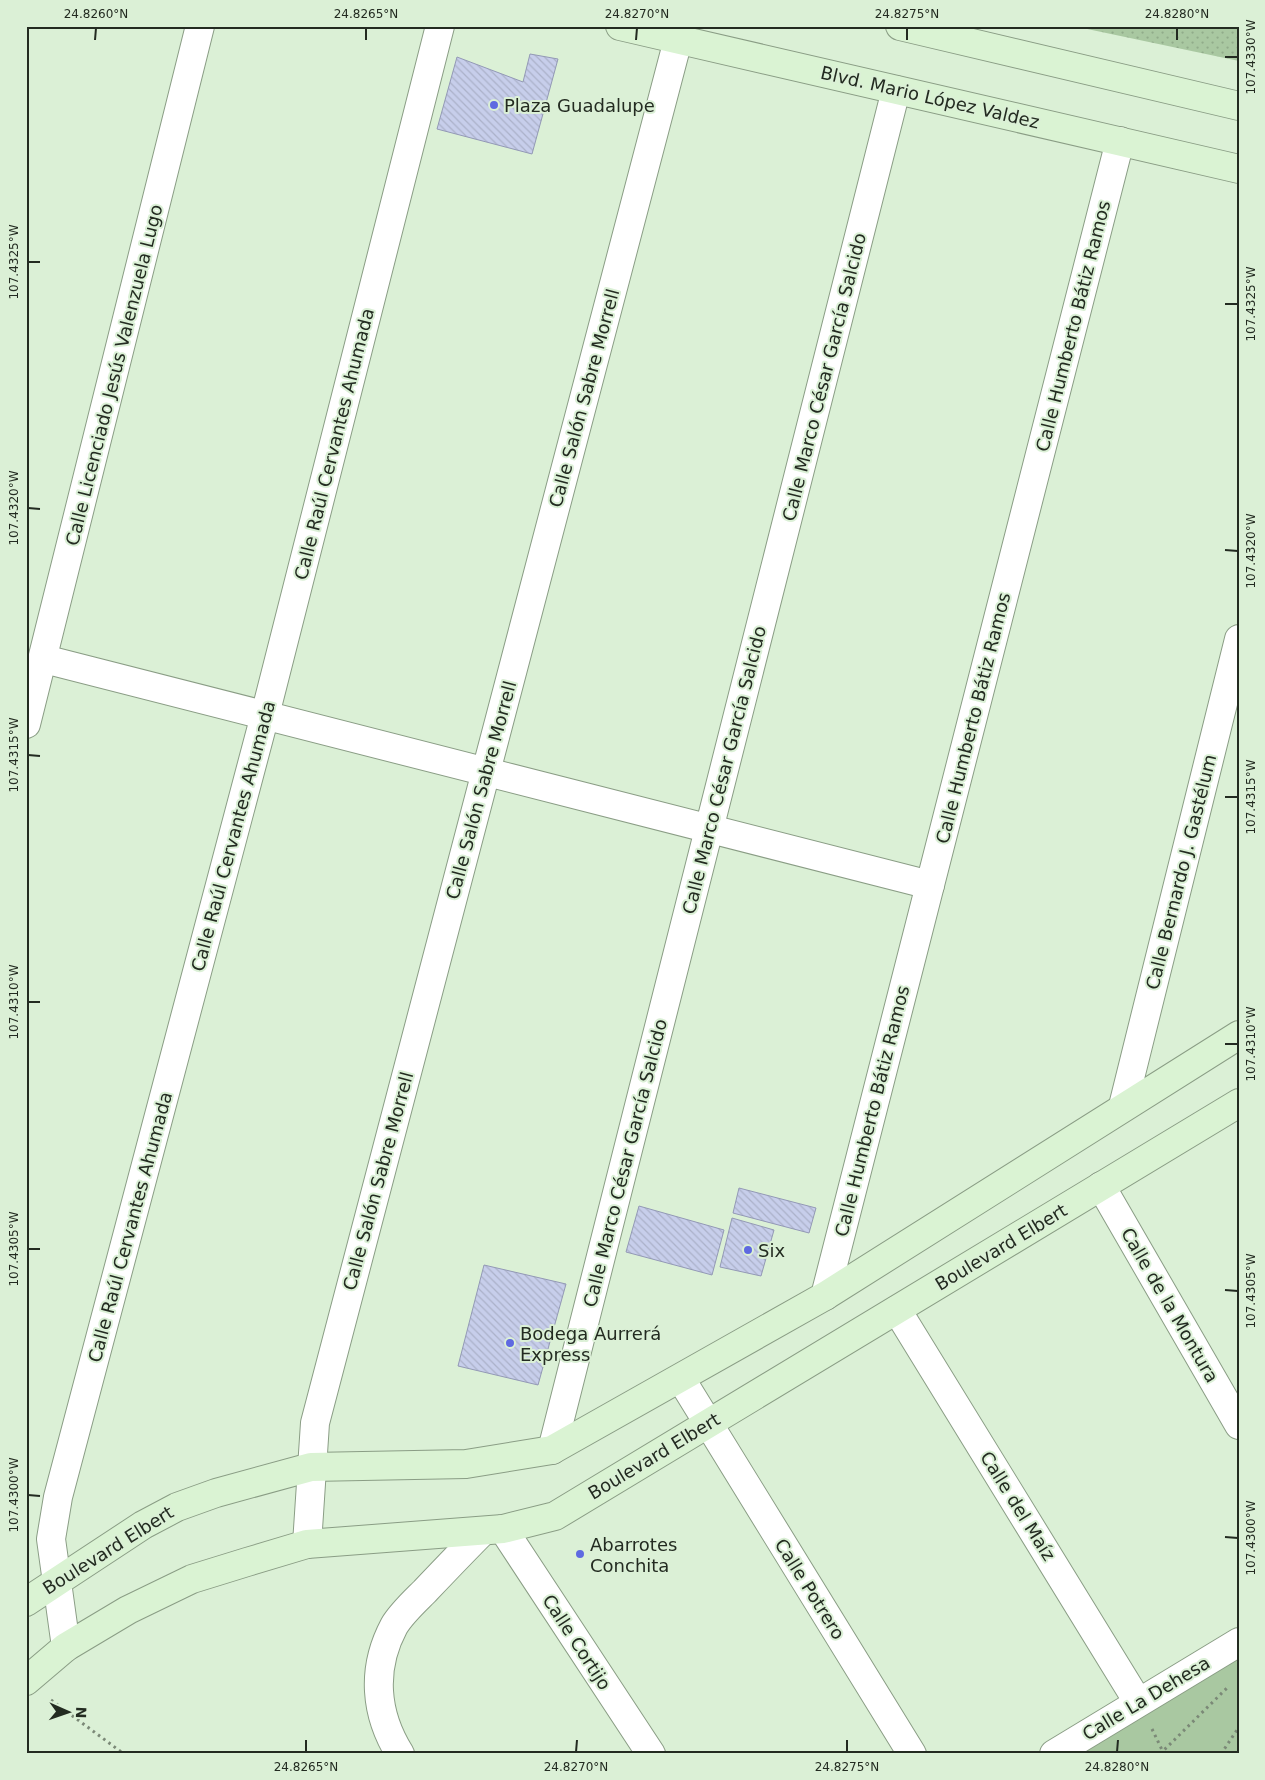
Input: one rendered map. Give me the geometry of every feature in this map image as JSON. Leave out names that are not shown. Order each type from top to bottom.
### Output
[{"type":"street","name":"Calle Licenciado Jesús Valenzuela Lugo","points":[[26,724],[44,658],[200,26]]},
{"type":"street","name":"Calle Raúl Cervantes Ahumada","points":[[66,1647],[51,1539],[58,1497],[266,715],[440,26]]},
{"type":"street","name":"Blvd. Mario López Valdez","points":[[620,26],[1239,169]]},
{"type":"street","points":[[900,26],[1239,106]]},
{"type":"street","name":"Calle Salón Sabre Morrell","points":[[307,1544],[315,1423],[678,40]]},
{"type":"street","name":"Calle Marco César García Salcido","points":[[552,1450],[896,90]]},
{"type":"street","name":"Calle Humberto Bátiz Ramos","points":[[825,1296],[1120,141]]},
{"type":"street","name":"Calle Bernardo J. Gastélum","points":[[1123,1106],[1239,639]]},
{"type":"street","points":[[44,658],[709,830],[930,885]]},
{"type":"street","name":"Boulevard Elbert","points":[[26,1602],[143,1525],[177,1507],[216,1493],[311,1467],[466,1464],[552,1450],[681,1379],[825,1296],[1123,1106],[1239,1035]]},
{"type":"street","name":"Boulevard Elbert","points":[[26,1681],[66,1647],[128,1610],[192,1579],[307,1544],[493,1530],[555,1516],[1239,1103]]},
{"type":"street","name":"Calle de la Montura","points":[[1101,1186],[1239,1425]]},
{"type":"street","name":"Calle del Maíz","points":[[897,1310],[1138,1702]]},
{"type":"street","name":"Calle Potrero","points":[[681,1379],[912,1754]]},
{"type":"street","points":[[400,1754],[383,1721],[378,1695],[379,1672],[384,1649],[394,1625],[411,1606],[493,1530]]},
{"type":"street","name":"Calle Cortijo","points":[[493,1530],[651,1754]]},
{"type":"street","name":"Calle La Dehesa","points":[[1054,1754],[1239,1642]]},
{"type":"path","points":[[1160,1754],[1232,1683]]},
{"type":"path","points":[[49,1699],[124,1754]]},
{"type":"path","points":[[1221,1754],[1239,1726]]},
{"type":"green space","points":[[1073,26],[1239,26],[1239,61]]},
{"type":"green space","points":[[1239,1648],[1239,1754],[1069,1754]]},
{"type":"building","name":"Plaza Guadalupe","points":[[530,54],[558,59],[532,154],[437,129],[457,57],[523,82]]},
{"type":"building","points":[[739,1188],[816,1208],[809,1233],[733,1213]]},
{"type":"building","points":[[639,1206],[724,1230],[712,1275],[626,1252]]},
{"type":"building","points":[[732,1218],[774,1230],[761,1276],[720,1267]]},
{"type":"building","points":[[484,1265],[566,1284],[538,1385],[458,1366]]},
{"type":"place","name":"Plaza Guadalupe","points":[[494,105]]},
{"type":"place","name":"Six","points":[[748,1250]]},
{"type":"place","name":"Bodega Aurrerá Express","points":[[510,1343]]},
{"type":"place","name":"Abarrotes Conchita","points":[[580,1554]]}]
